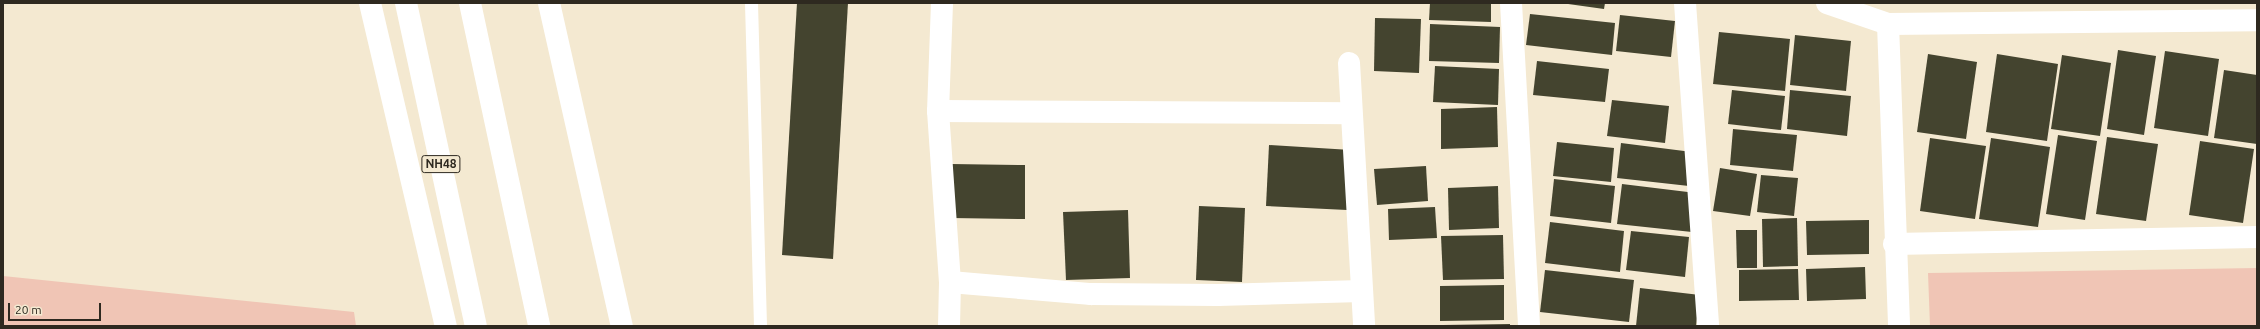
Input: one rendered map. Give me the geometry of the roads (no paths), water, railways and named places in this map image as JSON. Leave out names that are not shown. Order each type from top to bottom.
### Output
[{"type":"main road","points":[[370,3],[446,326]]},
{"type":"main road","name":"NH48","points":[[406,3],[476,326]]},
{"type":"main road","points":[[470,3],[539,326]]},
{"type":"main road","points":[[549,3],[622,326]]},
{"type":"main road","points":[[942,3],[938,111],[950,282],[949,326]]},
{"type":"main road","points":[[1511,3],[1529,326]]},
{"type":"main road","points":[[1685,3],[1708,326]]},
{"type":"main road","points":[[1827,3],[1888,24],[2257,20]]},
{"type":"main road","points":[[1888,24],[1894,244],[1899,326]]},
{"type":"main road","points":[[1349,63],[1364,326]]},
{"type":"main road","points":[[938,111],[1351,113]]},
{"type":"main road","points":[[1894,244],[2257,237]]},
{"type":"main road","points":[[950,282],[1091,294],[1218,295],[1362,291]]},
{"type":"lane","points":[[752,3],[760,326]]}]
